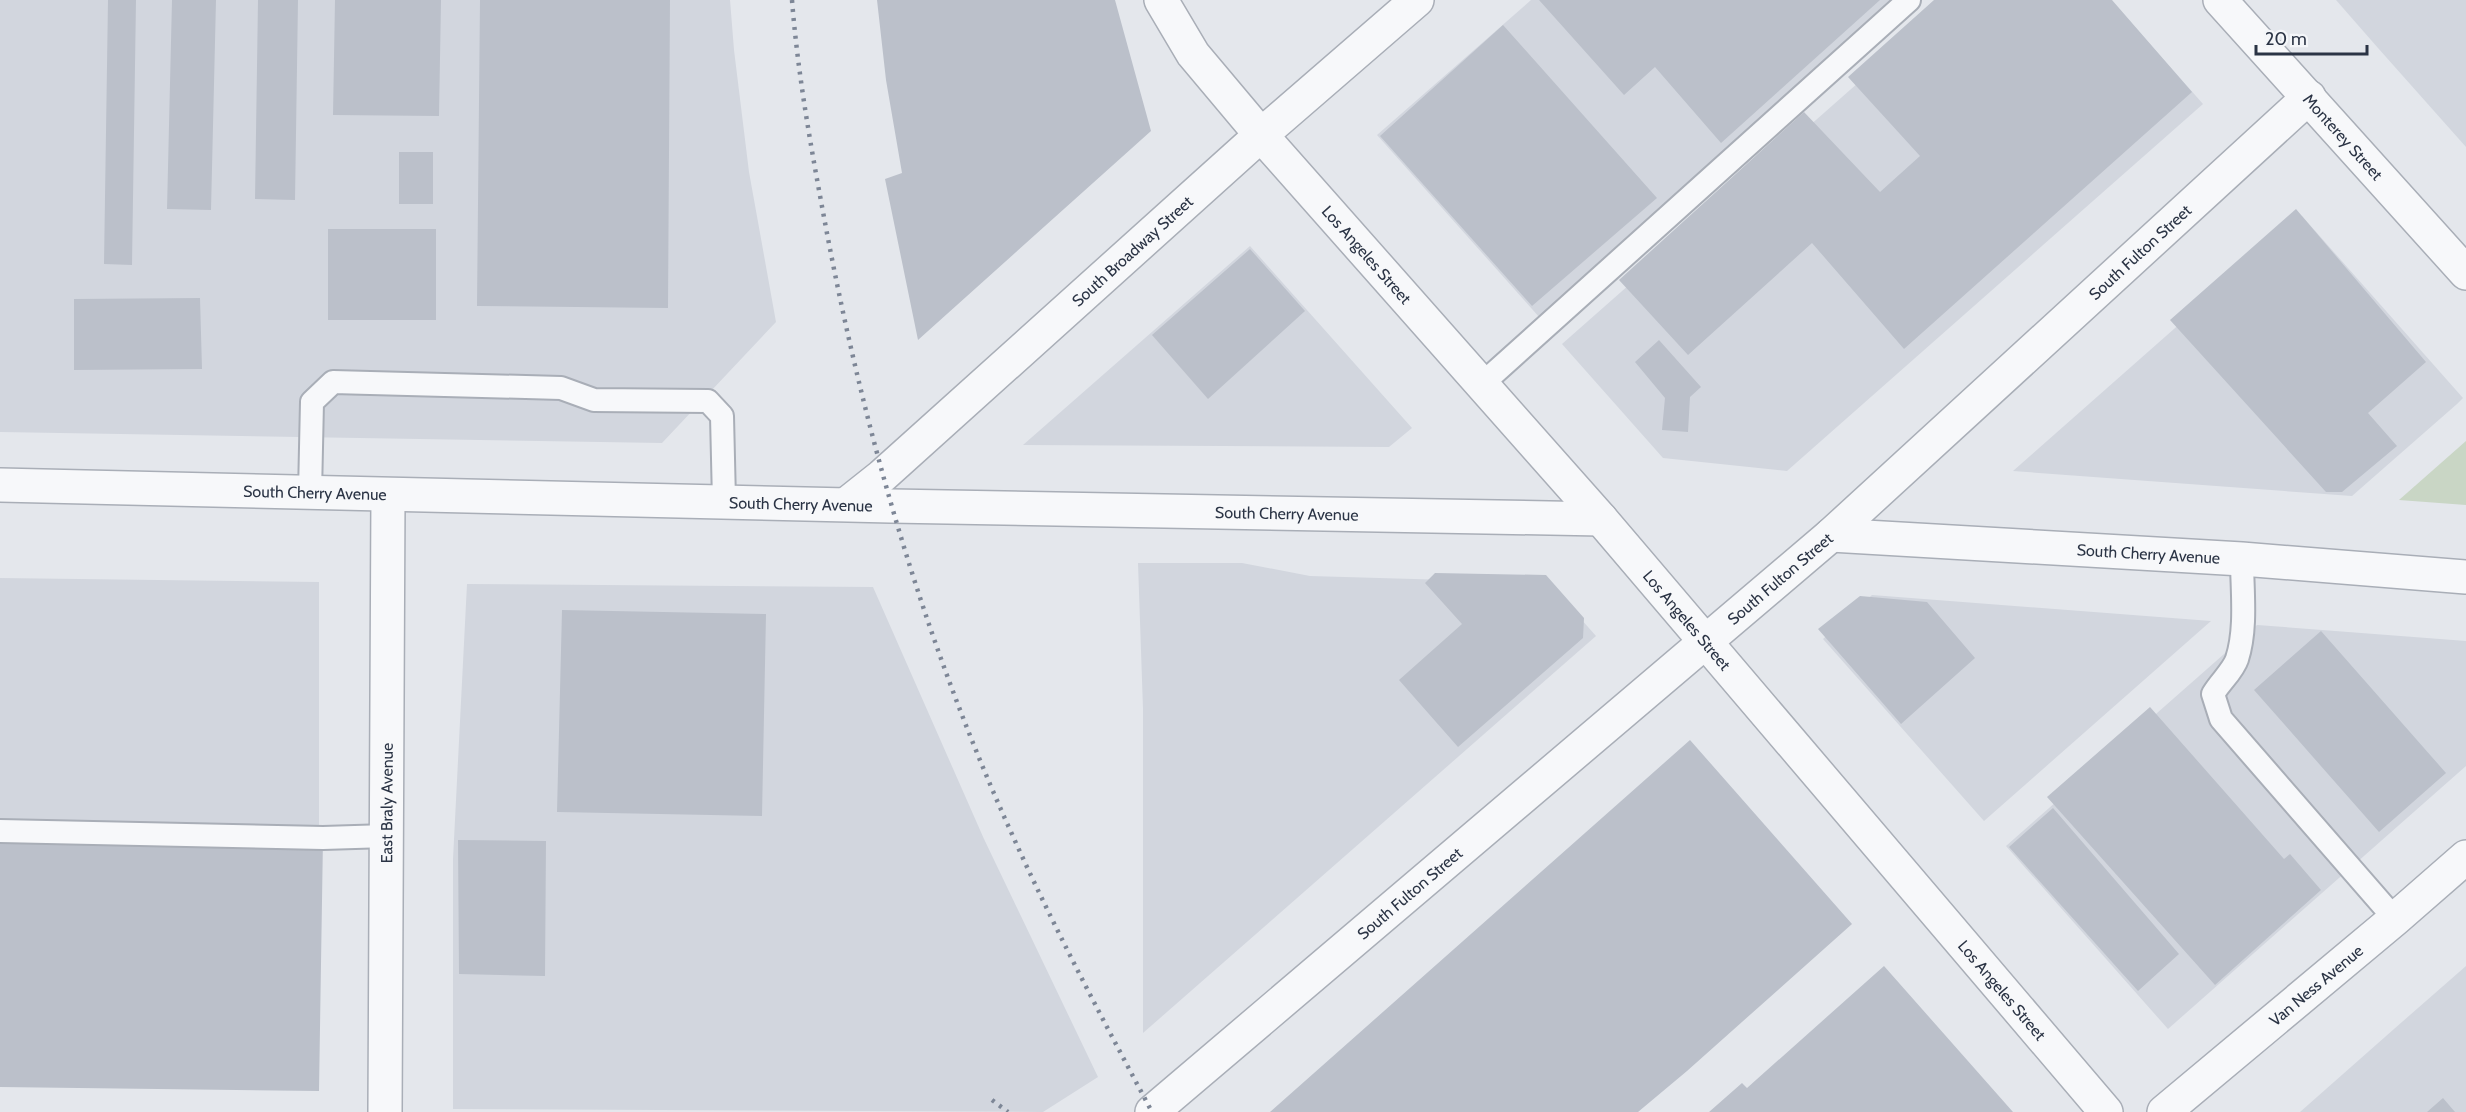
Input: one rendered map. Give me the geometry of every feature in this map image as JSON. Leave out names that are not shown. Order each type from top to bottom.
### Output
[{"type":"street","name":"Los Angeles Street","points":[[1161,0],[1193,54],[1261,135],[1706,640],[2106,1112]]},
{"type":"street","name":"South Broadway Street","points":[[849,503],[882,476],[1261,135],[1417,0]]},
{"type":"street","name":"Monterey Street","points":[[2220,0],[2466,273]]},
{"type":"street","name":"South Fulton Street","points":[[1152,1112],[1831,535],[2309,97]]},
{"type":"street","name":"South Cherry Avenue","points":[[0,485],[1601,519]]},
{"type":"street","name":"East Braly Avenue","points":[[385,1112],[388,495]]},
{"type":"street","name":"South Cherry Avenue","points":[[1831,535],[2242,559],[2466,577]]},
{"type":"street","name":"Van Ness Avenue","points":[[2164,1112],[2466,857]]},
{"type":"lane","points":[[1482,384],[1909,0]]},
{"type":"lane","points":[[310,493],[312,402],[333,382],[561,388],[594,400],[708,401],[722,416],[724,501]]},
{"type":"lane","points":[[2242,559],[2242,624],[2237,661],[2213,694],[2221,719],[2395,919]]},
{"type":"lane","points":[[0,831],[323,838],[387,836]]},
{"type":"shaded area","points":[[0,0],[730,0],[749,172],[776,322],[662,443],[0,432]]},
{"type":"shaded area","points":[[1531,0],[1901,0],[1540,318],[1377,135]]},
{"type":"shaded area","points":[[1952,0],[2111,0],[2203,104],[1787,471],[1663,458],[1562,344]]},
{"type":"shaded area","points":[[2336,0],[2466,0],[2466,147],[2378,48]]},
{"type":"shaded area","points":[[2302,216],[2463,398],[2457,404],[2352,496],[2013,471]]},
{"type":"shaded area","points":[[1250,246],[1412,428],[1389,447],[1023,445]]},
{"type":"shaded area","points":[[1138,563],[1242,563],[1310,576],[1549,583],[1596,636],[1143,1033],[1143,709]]},
{"type":"shaded area","points":[[0,578],[319,582],[319,832],[0,828]]},
{"type":"shaded area","points":[[467,584],[873,587],[984,839],[1098,1077],[1043,1112],[453,1109],[453,859]]},
{"type":"shaded area","points":[[1872,595],[2211,621],[1984,821],[1823,639]]},
{"type":"shaded area","points":[[2257,625],[2466,641],[2466,766],[2168,1029],[2006,846]]},
{"type":"shaded area","points":[[2466,966],[2466,1112],[2300,1112],[2394,1029]]},
{"type":"green space","points":[[2466,441],[2466,505],[2399,500]]},
{"type":"building","points":[[108,0],[136,0],[132,265],[104,264]]},
{"type":"building","points":[[172,0],[216,0],[211,210],[167,209]]},
{"type":"building","points":[[258,0],[298,0],[295,200],[255,199]]},
{"type":"building","points":[[335,0],[441,0],[439,116],[333,115]]},
{"type":"building","points":[[480,0],[670,0],[668,308],[477,306]]},
{"type":"building","points":[[877,0],[1115,0],[1151,131],[918,340],[885,179],[902,173],[886,80]]},
{"type":"building","points":[[1539,0],[1880,0],[1721,143],[1655,67],[1624,95]]},
{"type":"building","points":[[1934,0],[2112,0],[2192,92],[1904,349],[1812,243],[1688,355],[1619,280],[1804,112],[1880,192],[1920,156],[1848,77]]},
{"type":"building","points":[[1503,25],[1657,198],[1532,306],[1380,136]]},
{"type":"building","points":[[399,152],[433,152],[433,204],[399,204]]},
{"type":"building","points":[[2296,209],[2426,362],[2368,413],[2397,446],[2342,492],[2326,492],[2170,320]]},
{"type":"building","points":[[328,229],[436,229],[436,320],[328,320]]},
{"type":"building","points":[[1250,249],[1305,311],[1208,399],[1152,335]]},
{"type":"building","points":[[200,298],[202,369],[74,370],[74,299]]},
{"type":"building","points":[[1659,340],[1701,387],[1690,397],[1688,432],[1662,430],[1665,398],[1635,362]]},
{"type":"building","points":[[1435,573],[1546,575],[1584,618],[1583,638],[1458,747],[1399,680],[1462,624],[1425,583]]},
{"type":"building","points":[[1860,596],[1927,602],[1975,658],[1901,724],[1818,629]]},
{"type":"building","points":[[562,610],[766,614],[762,816],[557,812]]},
{"type":"building","points":[[2321,631],[2446,773],[2379,832],[2254,690]]},
{"type":"building","points":[[2150,707],[2284,859],[2290,854],[2321,890],[2215,985],[2047,797]]},
{"type":"building","points":[[1690,740],[1852,924],[1687,1071],[1638,1112],[1270,1112]]},
{"type":"building","points":[[2053,808],[2179,954],[2138,991],[2009,847]]},
{"type":"building","points":[[0,834],[323,838],[319,1091],[0,1087]]},
{"type":"building","points":[[458,840],[546,841],[545,976],[459,974]]},
{"type":"building","points":[[1884,966],[2013,1112],[1709,1112],[1742,1083],[1747,1088]]},
{"type":"building","points":[[2443,1098],[2455,1112],[2427,1112]]},
{"type":"railway","points":[[792,0],[806,115],[826,228],[859,383],[900,536],[951,686],[1011,832],[1062,939],[1152,1112]]},
{"type":"railway","points":[[992,1100],[1008,1112]]}]
